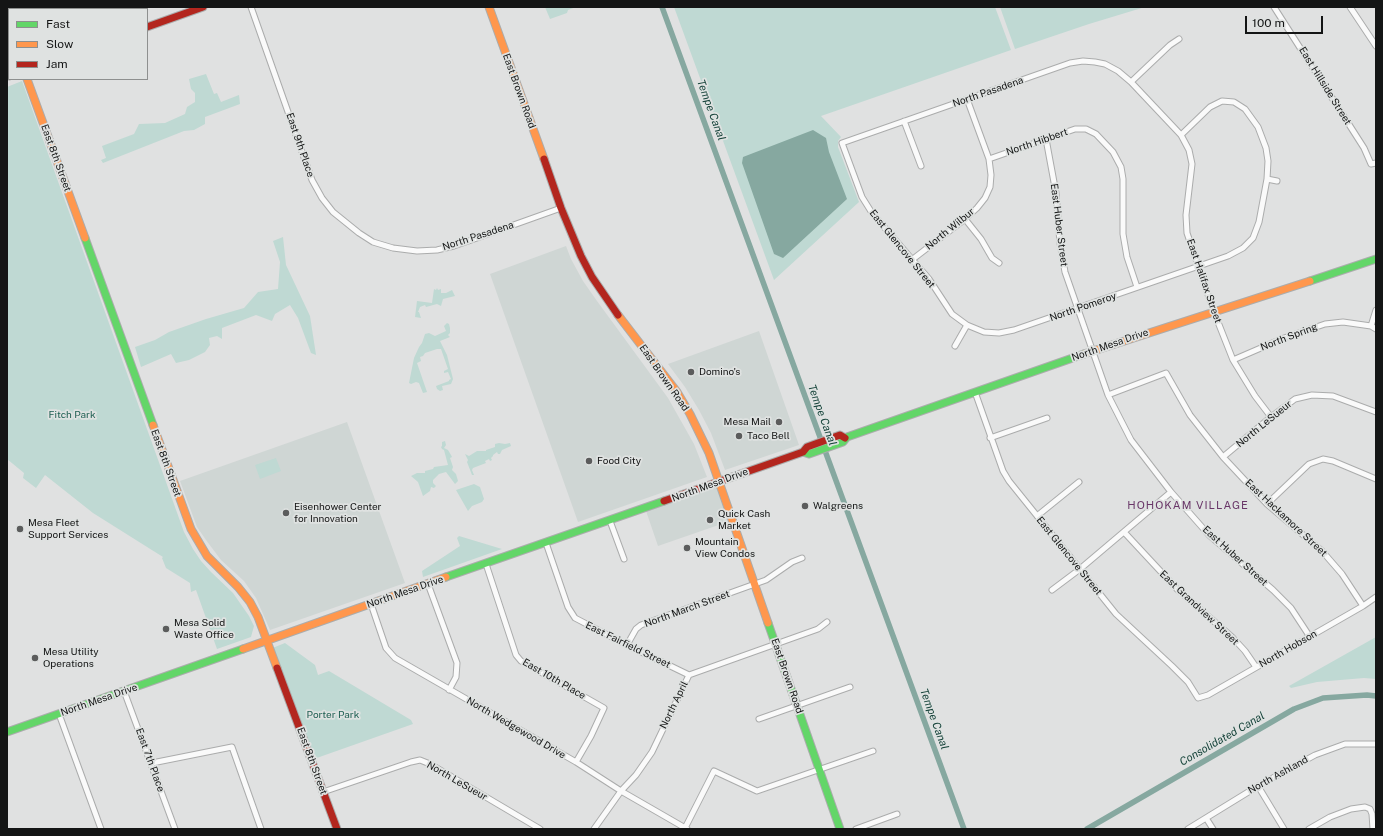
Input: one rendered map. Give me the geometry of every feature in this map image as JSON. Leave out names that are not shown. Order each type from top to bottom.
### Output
[{"type":"main road","points":[[148,27],[203,7]]},
{"type":"main road","name":"East Brown Road","points":[[489,7],[561,208],[581,256],[619,316],[677,392],[690,414],[709,453],[840,829]]},
{"type":"main road","name":"East 8th Street","points":[[27,80],[191,529],[207,556],[238,587],[250,602],[261,624],[337,829]]},
{"type":"main road","name":"North Mesa Drive","points":[[7,732],[720,482],[802,452],[807,447],[817,447],[828,443],[840,435],[845,438],[1092,351],[1376,259]]},
{"type":"street","name":"East 9th Place","points":[[251,7],[312,180],[322,198],[333,212],[359,234],[373,242],[393,248]]},
{"type":"street","name":"East Hillside Street","points":[[1274,7],[1364,148],[1371,164],[1375,164]]},
{"type":"street","points":[[1350,7],[1376,46]]},
{"type":"street","points":[[1131,82],[1170,45],[1179,39]]},
{"type":"street","name":"North Pasadena","points":[[842,143],[1070,63],[1084,61],[1105,64],[1118,71],[1131,82]]},
{"type":"street","name":"East Halifax Street","points":[[1131,82],[1181,135],[1190,150],[1192,164],[1186,215],[1187,233],[1214,312],[1233,360],[1255,396],[1271,417]]},
{"type":"street","points":[[967,99],[989,159]]},
{"type":"street","name":"North Pomeroy","points":[[967,325],[984,332],[999,333],[1014,330],[1228,256],[1243,248],[1253,238],[1259,222],[1267,179],[1268,161],[1266,148],[1258,127],[1245,109],[1234,102],[1222,101],[1210,107],[1181,135]]},
{"type":"street","points":[[904,121],[921,166]]},
{"type":"street","name":"North Hibbert","points":[[989,159],[1075,129],[1086,129],[1096,134],[1112,152],[1121,167],[1123,179],[1124,234],[1127,257],[1138,287]]},
{"type":"street","name":"East Huber Street","points":[[1046,139],[1056,193],[1060,244],[1065,272],[1108,395],[1131,440],[1171,492],[1209,535],[1273,590],[1291,608],[1310,637]]},
{"type":"street","name":"East Glencove Street","points":[[842,143],[862,197],[872,213],[929,279],[952,314],[967,325]]},
{"type":"street","name":"North Wilbur","points":[[913,259],[965,219],[985,198],[990,186],[991,175],[989,159]]},
{"type":"street","points":[[1267,179],[1277,181]]},
{"type":"street","name":"North Pasadena","points":[[393,248],[417,251],[437,250],[454,246],[561,208]]},
{"type":"street","points":[[965,219],[981,239],[992,258],[999,263]]},
{"type":"street","points":[[1374,328],[1376,310]]},
{"type":"street","name":"North Spring","points":[[1233,360],[1284,338],[1320,325],[1343,322],[1374,328]]},
{"type":"street","points":[[955,346],[967,325]]},
{"type":"street","name":"East Hackamore Street","points":[[1108,395],[1166,373],[1190,415],[1223,458],[1267,504],[1322,551],[1342,574],[1363,606]]},
{"type":"street","name":"East Glencove Street","points":[[974,392],[990,438],[1003,471],[1009,481],[1116,614],[1188,682],[1198,698]]},
{"type":"street","name":"North LeSueur","points":[[1223,458],[1271,417],[1295,399],[1312,395],[1333,396],[1376,412]]},
{"type":"street","points":[[990,438],[1047,418]]},
{"type":"street","points":[[1267,504],[1309,464],[1323,459],[1333,461],[1376,479]]},
{"type":"street","points":[[1037,516],[1079,482]]},
{"type":"street","points":[[1052,590],[1080,569],[1171,492]]},
{"type":"street","points":[[610,521],[624,559]]},
{"type":"street","name":"East Grandview Street","points":[[1124,532],[1177,589],[1233,638],[1245,651],[1256,667]]},
{"type":"street","name":"East Fairfield Street","points":[[546,543],[568,607],[575,618],[689,675]]},
{"type":"street","name":"North March Street","points":[[627,645],[636,629],[641,625],[770,578],[792,562],[802,558]]},
{"type":"street","name":"East 10th Place","points":[[486,564],[516,655],[520,661],[604,708],[591,736],[576,762]]},
{"type":"street","points":[[428,584],[457,664],[456,677],[449,690]]},
{"type":"street","name":"North Hobson","points":[[1198,698],[1208,695],[1376,598]]},
{"type":"street","name":"North Wedgewood Drive","points":[[371,604],[386,648],[395,658],[576,762],[621,791],[686,828]]},
{"type":"street","name":"North April","points":[[594,829],[621,791],[636,775],[652,752],[689,675],[818,629],[827,622]]},
{"type":"street","points":[[759,719],[850,687]]},
{"type":"street","name":"East 7th Place","points":[[124,691],[152,763],[175,829]]},
{"type":"street","points":[[59,714],[101,829]]},
{"type":"street","name":"North Ashland","points":[[1188,829],[1258,786],[1314,755],[1345,744],[1376,744]]},
{"type":"street","points":[[152,763],[232,748],[261,829]]},
{"type":"street","points":[[686,828],[714,771],[757,791],[873,751]]},
{"type":"street","name":"North LeSueur","points":[[323,792],[420,760],[430,764],[540,829]]},
{"type":"street","points":[[1258,786],[1284,829]]},
{"type":"street","points":[[1309,829],[1330,817],[1351,809],[1365,807],[1370,809],[1374,829]]},
{"type":"street","points":[[856,829],[897,814]]},
{"type":"street","points":[[1206,818],[1213,829]]},
{"type":"shaded area","points":[[813,130],[826,138],[829,152],[847,199],[783,258],[774,254],[742,163],[743,157]]},
{"type":"shaded area","points":[[566,246],[583,281],[668,398],[694,444],[707,477],[578,522],[490,274]]},
{"type":"shaded area","points":[[759,331],[799,445],[725,470],[711,433],[699,410],[685,387],[668,364]]},
{"type":"shaded area","name":"Eisenhower Center for Innovation","points":[[347,422],[405,583],[270,630],[256,598],[244,581],[221,560],[197,527],[180,481]]},
{"type":"shaded area","points":[[720,482],[733,520],[658,546],[645,508]]},
{"type":"green space","points":[[545,7],[576,7],[568,10],[567,13],[550,19]]},
{"type":"green space","points":[[674,7],[995,7],[1011,50],[821,116],[841,137],[838,141],[838,147],[859,202],[774,280]]},
{"type":"green space","points":[[1000,7],[1145,7],[1015,49]]},
{"type":"green space","points":[[206,74],[214,94],[217,93],[221,102],[239,95],[240,104],[205,117],[205,124],[194,130],[184,131],[103,163],[101,160],[106,158],[102,146],[134,134],[139,124],[165,123],[185,114],[187,107],[195,102],[195,93],[191,89],[189,79]]},
{"type":"green space","name":"Fitch Park","points":[[22,81],[184,532],[201,561],[233,593],[249,616],[254,626],[251,637],[217,649],[196,590],[191,592],[190,583],[166,568],[162,558],[163,557],[93,513],[45,475],[36,488],[23,478],[24,473],[7,459],[7,87]]},
{"type":"green space","points":[[283,237],[286,265],[310,316],[316,355],[311,353],[298,318],[290,305],[275,314],[272,321],[256,315],[222,328],[222,339],[217,336],[209,338],[210,345],[205,352],[189,360],[176,363],[171,354],[141,367],[135,347],[155,340],[169,332],[244,308],[258,292],[278,289],[280,262],[273,241]]},
{"type":"green space","points":[[437,288],[438,290],[441,289],[441,293],[446,293],[452,290],[455,296],[443,299],[441,306],[437,304],[420,307],[418,312],[421,318],[415,317],[417,301],[432,303],[434,289],[436,290]]},
{"type":"green space","points":[[447,323],[449,324],[450,328],[450,333],[448,335],[450,337],[440,341],[447,355],[453,379],[451,384],[442,386],[443,390],[440,391],[437,389],[436,386],[451,379],[448,372],[444,373],[444,371],[448,369],[441,349],[425,353],[420,357],[421,361],[417,363],[427,392],[423,393],[419,383],[409,383],[414,358],[425,334],[429,333],[435,336],[446,331],[444,326]]},
{"type":"green space","points":[[445,441],[446,445],[444,448],[448,450],[452,457],[450,458],[453,467],[452,470],[456,474],[458,481],[455,484],[446,472],[439,474],[433,480],[433,483],[436,486],[434,488],[431,487],[430,491],[423,496],[418,482],[411,476],[417,473],[425,473],[425,471],[433,469],[434,467],[448,465],[444,450],[441,447],[442,442]]},
{"type":"green space","points":[[510,443],[511,446],[502,450],[500,454],[497,452],[491,458],[492,460],[490,461],[489,459],[485,461],[486,463],[473,468],[472,470],[474,475],[472,475],[465,454],[469,456],[477,451],[486,451],[495,447],[495,444]]},
{"type":"green space","points":[[276,458],[281,471],[260,479],[255,465]]},
{"type":"green space","points":[[474,484],[480,487],[484,499],[482,502],[472,506],[468,511],[456,490]]},
{"type":"green space","points":[[459,536],[502,549],[423,577],[422,571],[460,546],[457,538]]},
{"type":"green space","points":[[1376,637],[1376,679],[1364,678],[1317,682],[1291,688],[1289,686]]},
{"type":"green space","name":"Porter Park","points":[[285,643],[315,665],[318,675],[329,671],[411,720],[413,724],[311,760],[270,649]]},
{"type":"waterway","name":"Tempe Canal","points":[[662,7],[964,829]]},
{"type":"waterway","name":"Consolidated Canal","points":[[1087,829],[1294,709],[1323,698],[1367,695],[1376,696]]},
{"type":"traffic: fast","points":[[85,238],[153,425]]},
{"type":"traffic: fast","points":[[1310,281],[1376,259]]},
{"type":"traffic: fast","points":[[803,452],[809,454],[843,442],[847,437],[1084,354]]},
{"type":"traffic: fast","points":[[446,577],[664,501]]},
{"type":"traffic: fast","points":[[768,623],[840,829]]},
{"type":"traffic: fast","points":[[7,732],[243,649]]},
{"type":"traffic: slow","points":[[489,7],[544,159]]},
{"type":"traffic: slow","points":[[27,80],[85,238]]},
{"type":"traffic: slow","points":[[1084,354],[1310,281]]},
{"type":"traffic: slow","points":[[618,315],[677,392],[690,414],[709,453],[768,623]]},
{"type":"traffic: slow","points":[[153,425],[191,529],[207,556],[238,587],[250,602],[258,617],[277,668]]},
{"type":"traffic: slow","points":[[243,649],[446,577]]},
{"type":"traffic: jam","points":[[148,27],[203,7]]},
{"type":"traffic: jam","points":[[544,159],[561,208],[581,256],[592,277],[618,315]]},
{"type":"traffic: jam","points":[[664,501],[803,452],[807,447],[840,435],[845,438]]},
{"type":"traffic: jam","points":[[277,668],[337,829]]},
{"type":"place","name":"Domino's","points":[[691,372]]},
{"type":"place","name":"Mesa Mail","points":[[779,422]]},
{"type":"place","name":"Taco Bell","points":[[739,436]]},
{"type":"place","name":"Food City","points":[[589,461]]},
{"type":"place","name":"Walgreens","points":[[805,506]]},
{"type":"place","name":"Eisenhower Center for Innovation","points":[[286,513]]},
{"type":"place","name":"Quick Cash Market","points":[[710,520]]},
{"type":"place","name":"Mesa Fleet Support Services","points":[[20,529]]},
{"type":"place","name":"Mountain View Condos","points":[[687,548]]},
{"type":"place","name":"Mesa Solid Waste Office","points":[[166,629]]},
{"type":"place","name":"Mesa Utility Operations","points":[[35,658]]},
{"type":"district","name":"HOHOKAM VILLAGE","points":[[1188,506]]}]
